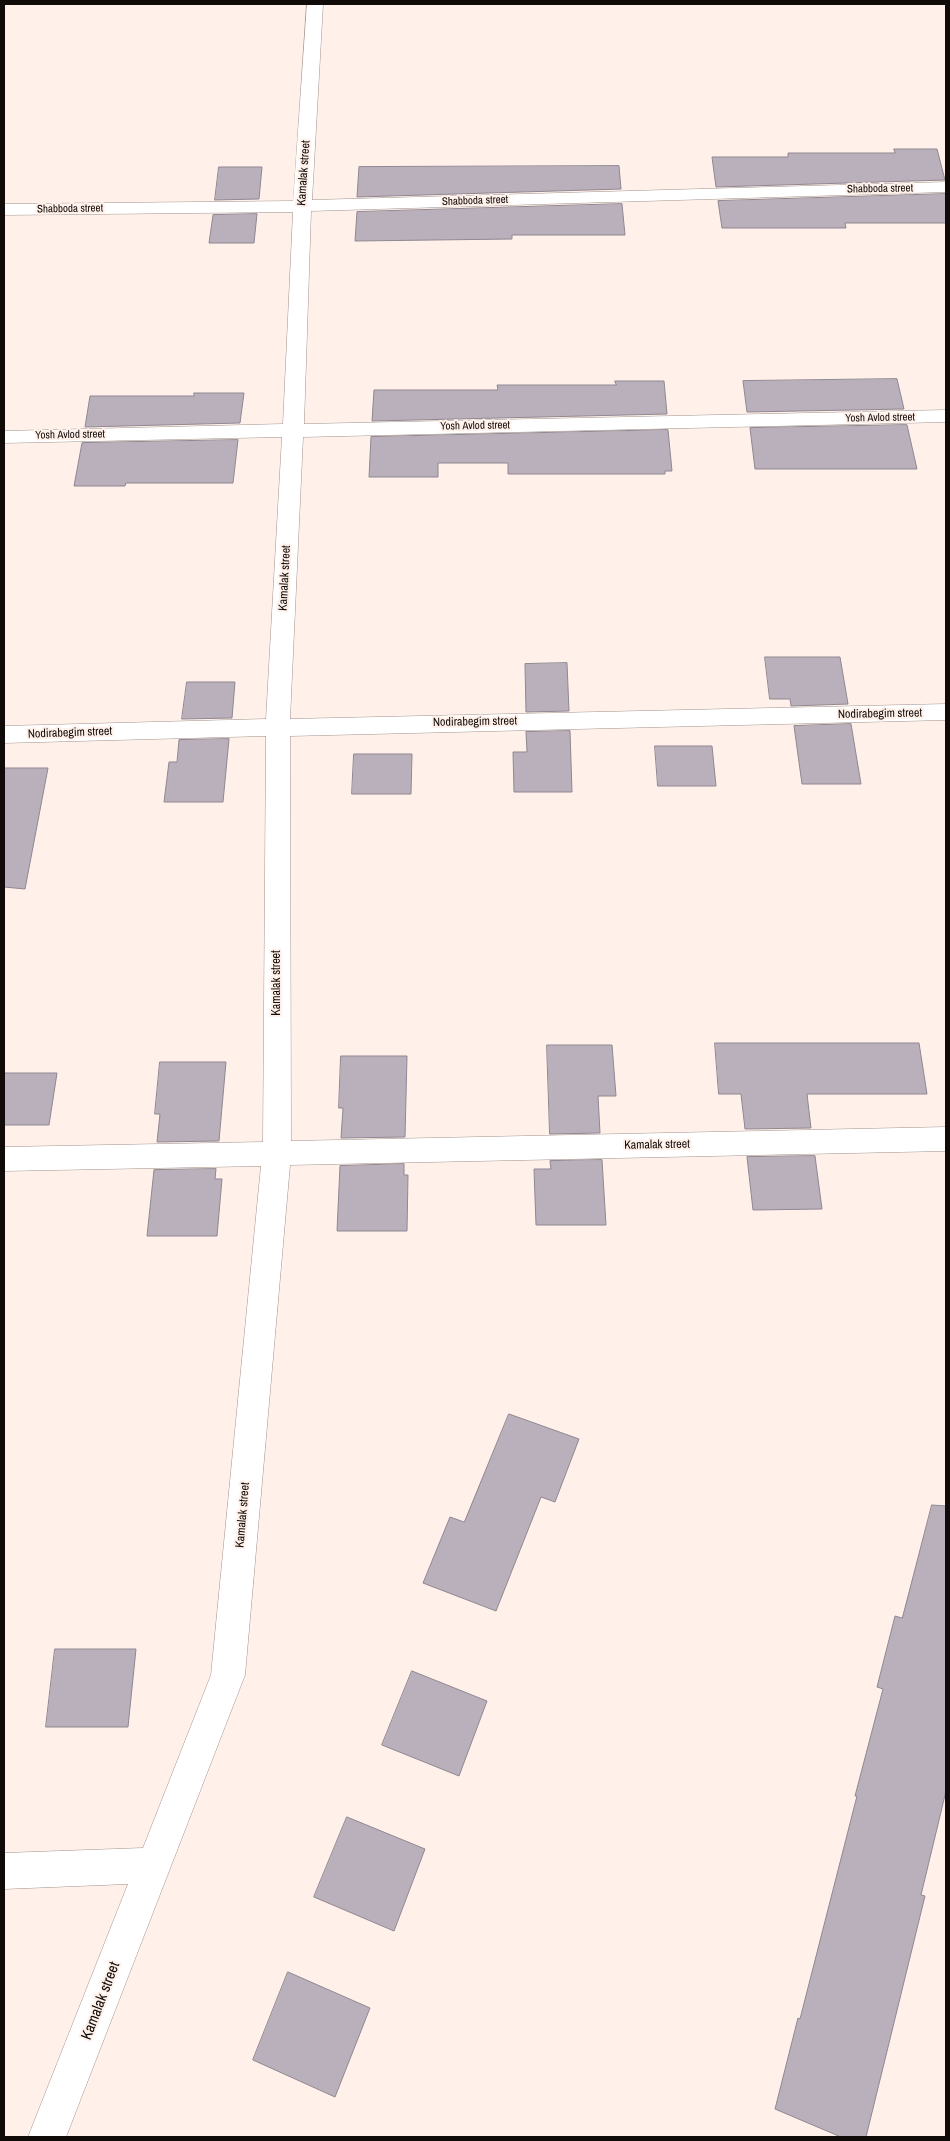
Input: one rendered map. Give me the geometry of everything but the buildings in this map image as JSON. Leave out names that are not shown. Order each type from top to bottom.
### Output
[{"type":"street","name":"Kamalak street","points":[[47,2137],[228,1674],[277,1152],[278,727],[302,206],[315,4]]},
{"type":"street","name":"Shabboda street","points":[[4,209],[302,206],[946,188]]},
{"type":"street","name":"Yosh Avlod street","points":[[4,437],[946,416]]},
{"type":"street","name":"Nodirabegim street","points":[[4,734],[946,712]]},
{"type":"street","name":"Kamalak street","points":[[4,1159],[946,1139]]},
{"type":"street","points":[[4,1871],[154,1865]]}]
